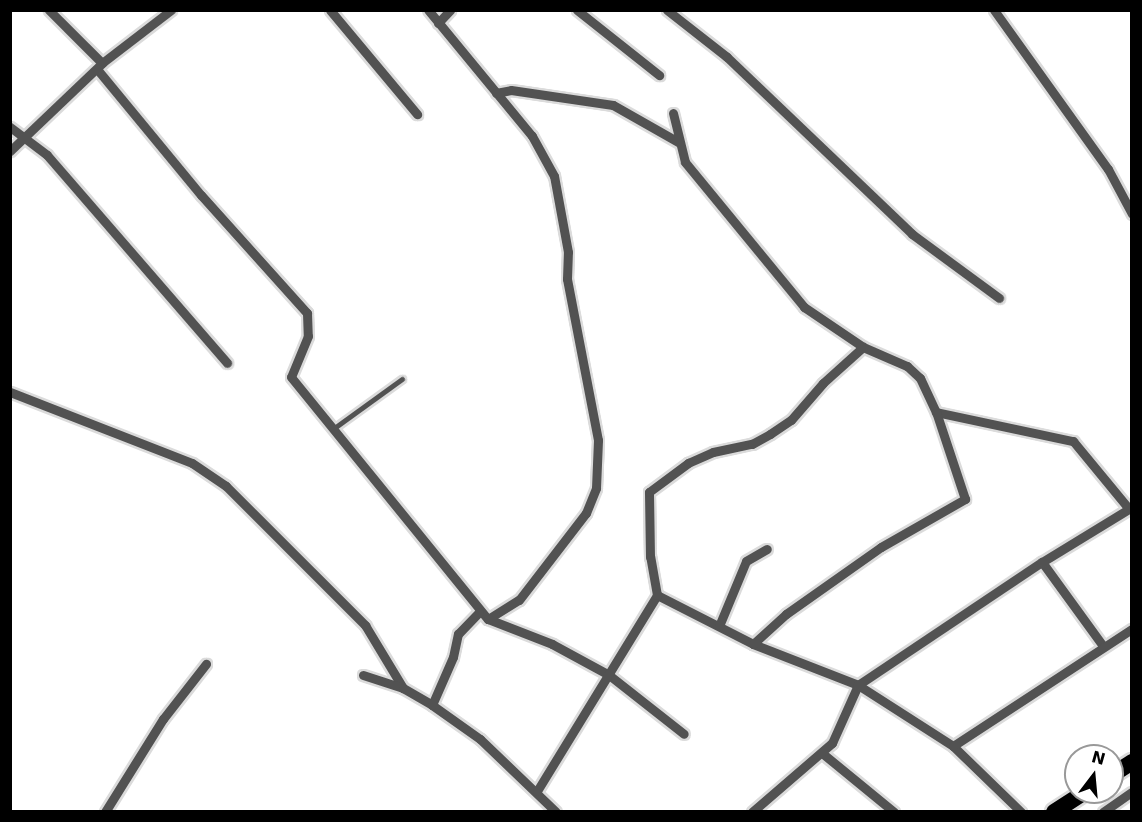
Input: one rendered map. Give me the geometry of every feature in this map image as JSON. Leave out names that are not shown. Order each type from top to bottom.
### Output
[{"type":"highway","points":[[1054,812],[1070,804]]},
{"type":"street","points":[[49,10],[99,66],[201,195],[308,313],[309,336],[291,377],[478,612],[488,619],[552,644],[609,675],[684,734]]},
{"type":"street","points":[[10,151],[99,66],[171,10]]},
{"type":"street","points":[[330,10],[417,114]]},
{"type":"street","points":[[428,10],[532,136],[554,176],[568,252],[567,279],[598,440],[596,488],[586,513],[519,600],[488,619]]},
{"type":"street","points":[[438,23],[450,10]]},
{"type":"street","points":[[578,10],[659,75]]},
{"type":"street","points":[[667,10],[727,57],[912,234],[999,298]]},
{"type":"street","points":[[994,10],[1108,169],[1131,214]]},
{"type":"street","points":[[496,93],[511,90],[613,105],[680,143]]},
{"type":"street","points":[[673,113],[685,162],[804,307],[863,347],[907,366],[920,378],[936,412],[965,499],[880,547],[786,614],[753,644]]},
{"type":"street","points":[[10,127],[47,155],[227,363]]},
{"type":"street","points":[[537,791],[657,595],[650,556],[649,492],[688,464],[713,452],[752,444],[771,434],[791,420],[823,383],[863,347]]},
{"type":"street","points":[[10,392],[192,463],[225,486],[365,626],[404,688]]},
{"type":"street","points":[[752,812],[832,743],[858,686],[1042,562],[1130,508],[1072,441],[936,412]]},
{"type":"street","points":[[719,626],[746,561],[767,549]]},
{"type":"street","points":[[1042,562],[1103,646]]},
{"type":"street","points":[[657,595],[753,644],[858,686],[953,746],[1021,812]]},
{"type":"street","points":[[432,705],[453,657],[458,634],[478,612]]},
{"type":"street","points":[[953,746],[1131,629]]},
{"type":"street","points":[[105,812],[163,719],[206,664]]},
{"type":"street","points":[[363,675],[404,688],[480,739],[537,791],[556,812]]},
{"type":"street","points":[[822,753],[894,812]]},
{"type":"street","points":[[1103,812],[1131,792]]},
{"type":"lane","points":[[333,429],[402,379]]}]
